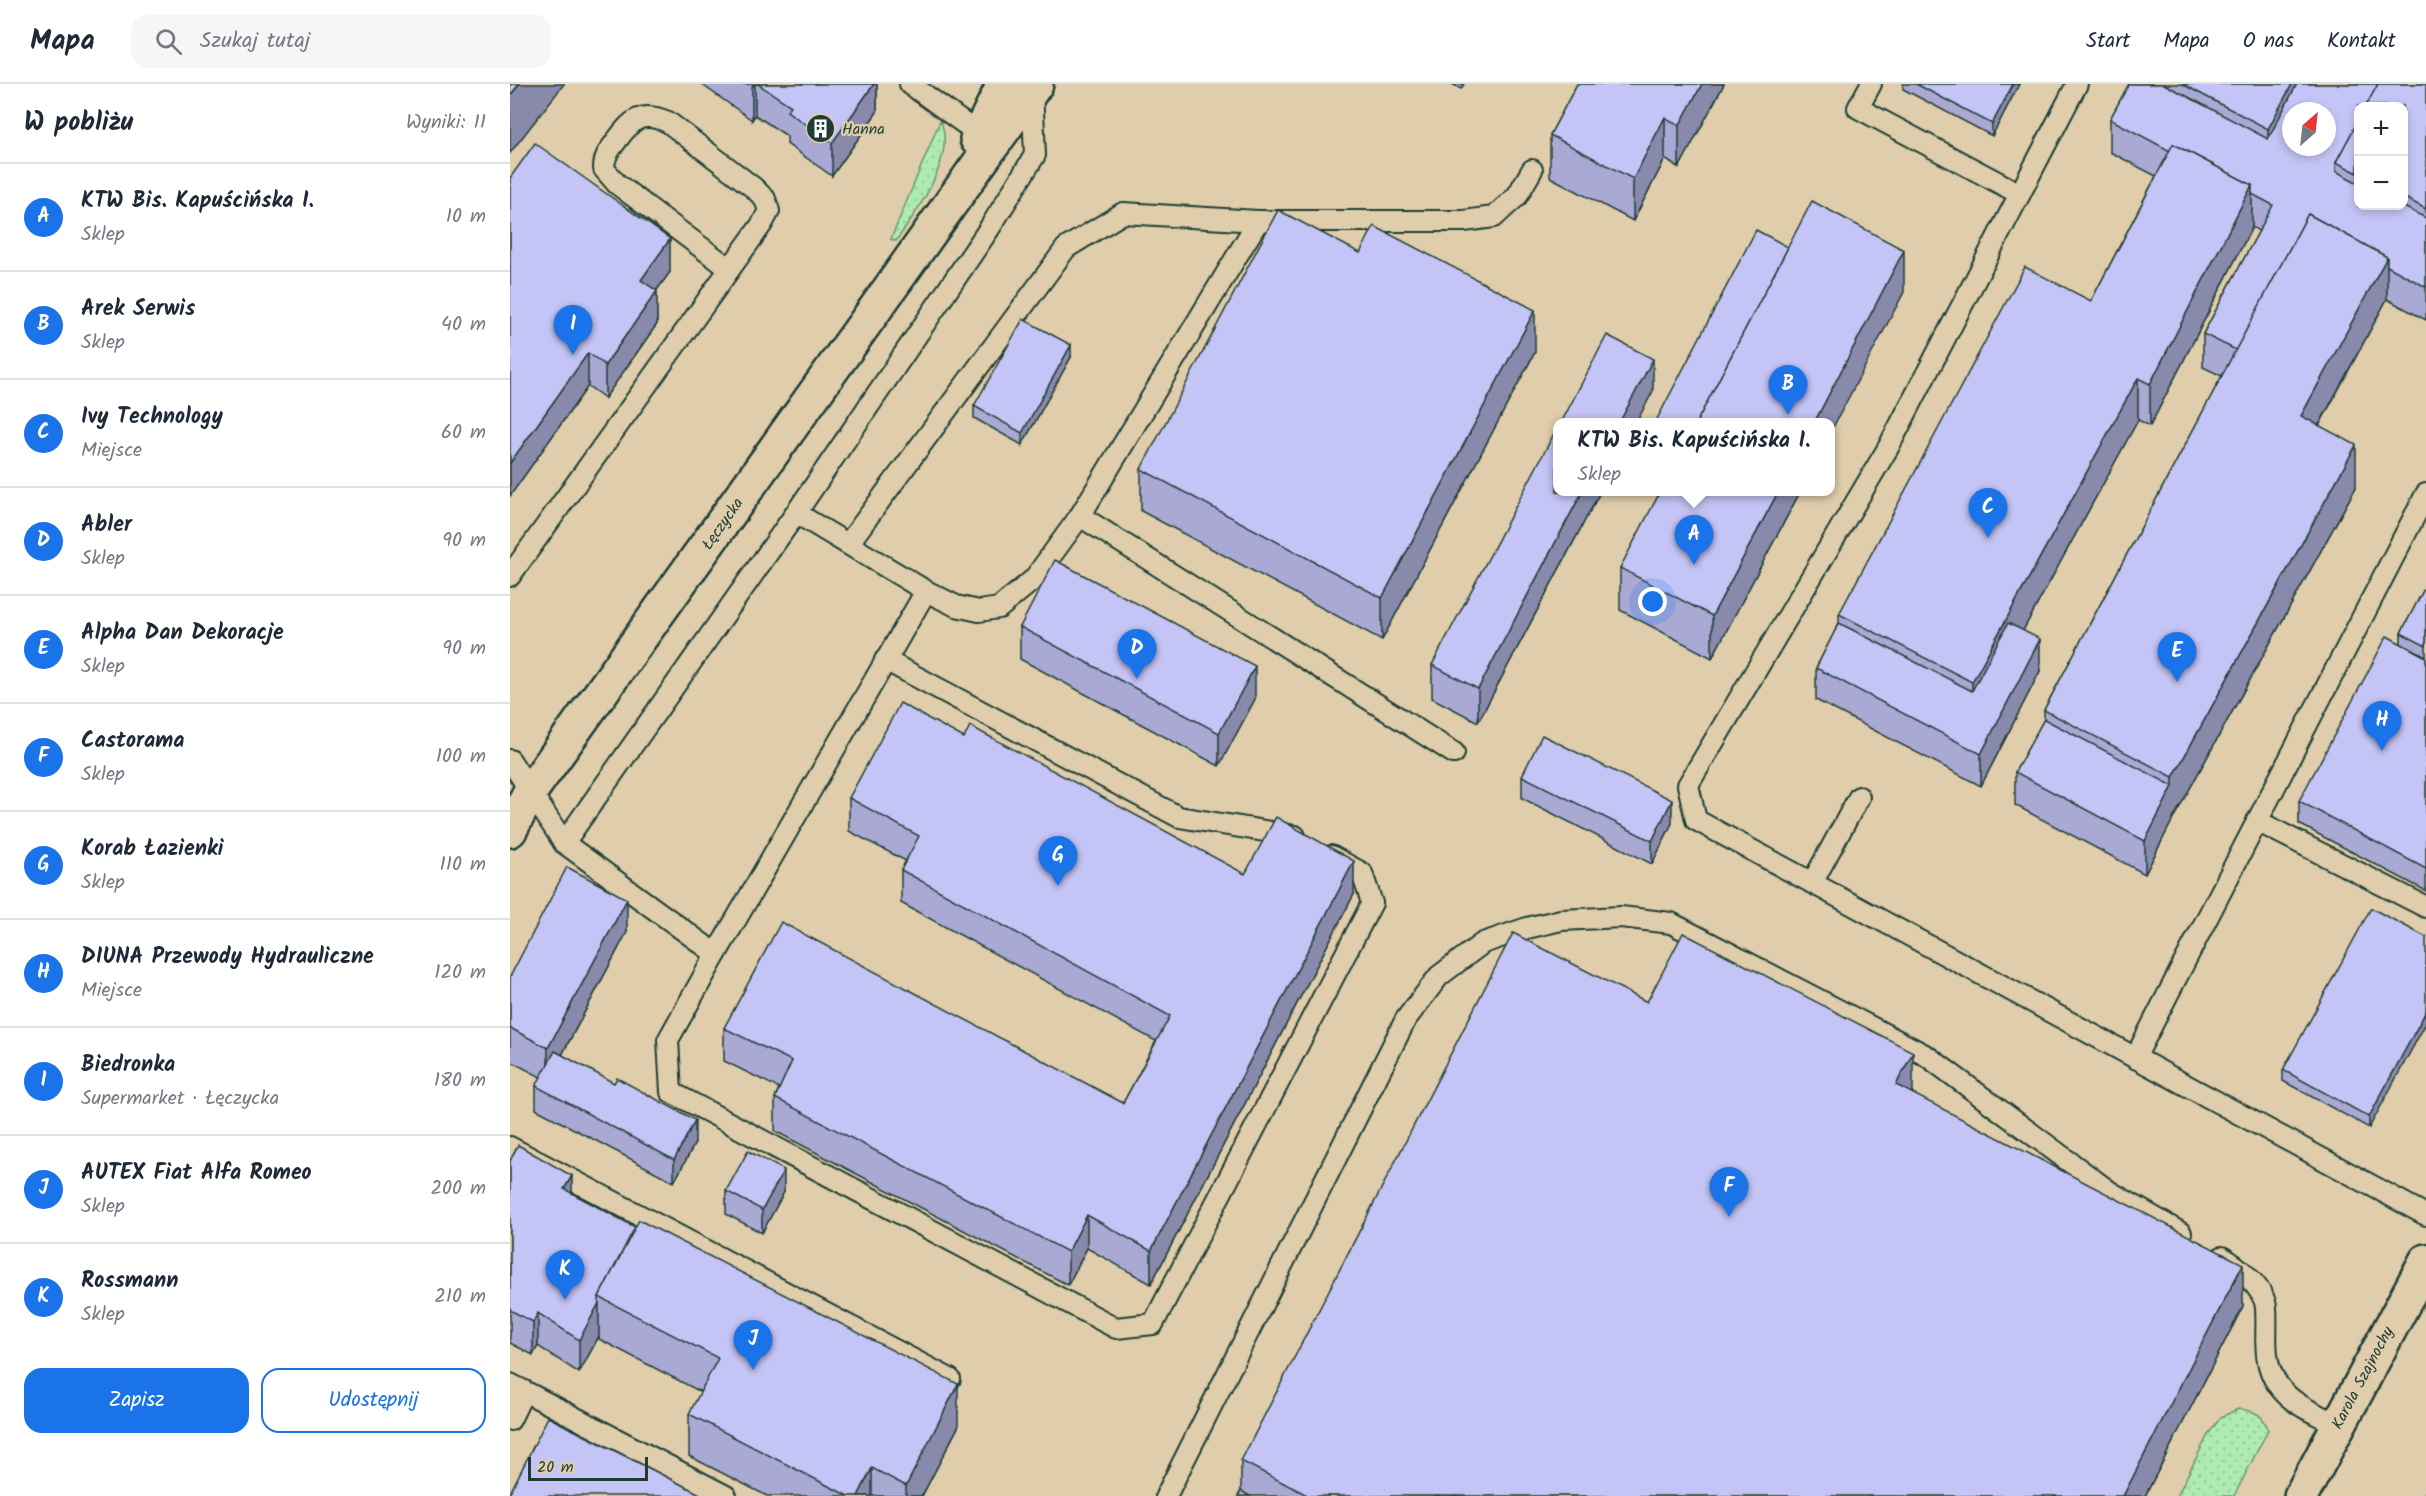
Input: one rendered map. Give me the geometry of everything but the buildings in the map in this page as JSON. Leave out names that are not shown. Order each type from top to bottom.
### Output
[{"type":"street","name":"Łęczycka","points":[[938,219],[980,135],[1025,85]]},
{"type":"street","name":"Łęczycka","points":[[510,830],[530,792],[938,219],[1025,85]]},
{"type":"street","name":"Karola Szajnochy","points":[[2301,1496],[2426,1261]]},
{"type":"lane","points":[[909,84],[980,135]]},
{"type":"lane","points":[[1871,84],[1858,108],[2020,194]]},
{"type":"lane","points":[[2077,84],[1888,448],[1688,785],[1696,820],[2426,1215]]},
{"type":"lane","points":[[564,843],[796,513],[982,239],[1035,155],[1025,85]]},
{"type":"lane","points":[[510,576],[730,269],[769,211],[765,199],[754,188],[668,122],[657,117],[640,118],[631,122],[604,157],[604,169],[617,184],[730,269]]},
{"type":"lane","points":[[848,544],[1066,248],[1123,213],[1258,221],[1464,221],[1494,217],[1517,196],[1533,170]]},
{"type":"lane","points":[[796,513],[926,591],[956,606],[979,611],[999,608],[1034,579],[1080,516],[1258,221]]},
{"type":"lane","points":[[2135,1058],[2426,494]]},
{"type":"lane","points":[[1080,516],[1454,753]]},
{"type":"lane","points":[[885,660],[1179,817],[1293,835],[1362,873],[1372,903],[1153,1324],[1116,1328],[671,1092],[668,1040],[716,954],[885,660],[926,591]]},
{"type":"lane","points":[[510,760],[564,843],[716,954]]},
{"type":"lane","points":[[1812,883],[1859,796]]},
{"type":"lane","points":[[2257,821],[2426,907]]},
{"type":"lane","points":[[1166,1496],[1406,1019],[1439,976],[1483,943],[1527,928],[1561,920],[1621,917],[1671,923],[1928,1056],[2110,1192],[2237,1265],[2255,1285],[2266,1305],[2265,1348],[2277,1384],[2294,1402],[2338,1425]]},
{"type":"lane","points":[[510,1147],[950,1379]]},
{"type":"lane","points":[[510,1420],[517,1388],[726,1496]]},
{"type":"green space","points":[[940,121],[944,135],[944,150],[939,167],[923,200],[896,241],[891,239]]},
{"type":"green space","points":[[2238,1409],[2258,1414],[2268,1430],[2234,1496],[2177,1496],[2209,1433],[2221,1417]]},
{"type":"place","name":"Hanna","points":[[821,129]]},
{"type":"place","name":"Biedronka","points":[[573,355]]},
{"type":"place","name":"Arek Serwis","points":[[1788,415]]},
{"type":"place","name":"Ivy Technology","points":[[1988,538]]},
{"type":"place","name":"KTW Bis. Kapuścińska I.","points":[[1694,565]]},
{"type":"place","name":"Abler","points":[[1137,679]]},
{"type":"place","name":"Alpha Dan Dekoracje","points":[[2177,682]]},
{"type":"place","name":"DIUNA Przewody Hydrauliczne","points":[[2382,751]]},
{"type":"place","name":"Korab Łazienki","points":[[1058,886]]},
{"type":"place","name":"Castorama","points":[[1729,1217]]},
{"type":"place","name":"Rossmann","points":[[565,1300]]},
{"type":"place","name":"AUTEX Fiat Alfa Romeo","points":[[753,1370]]}]
